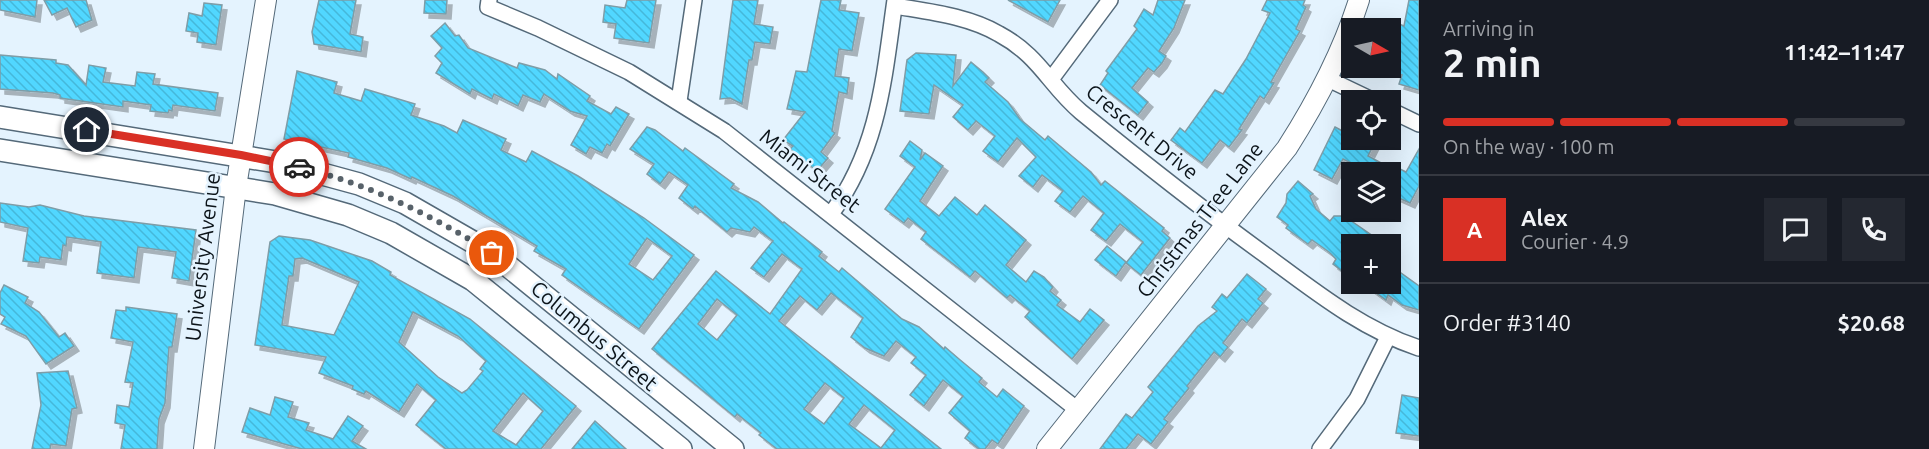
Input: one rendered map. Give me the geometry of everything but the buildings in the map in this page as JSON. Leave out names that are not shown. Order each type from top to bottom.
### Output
[{"type":"main road","name":"Columbus Street","points":[[0,117],[241,155],[321,172],[359,184],[405,203],[449,226],[492,253],[578,326],[733,449]]},
{"type":"main road","name":"Columbus Street","points":[[0,150],[275,194],[348,215],[433,255],[511,308],[558,351],[681,449]]},
{"type":"street","name":"University Avenue","points":[[204,449],[236,187],[266,0]]},
{"type":"street","points":[[679,101],[694,0]]},
{"type":"street","points":[[1052,78],[1110,0]]},
{"type":"street","name":"Christmas Tree Lane","points":[[1047,449],[1287,148],[1328,79],[1359,0]]},
{"type":"street","points":[[831,214],[858,172],[869,145],[877,117],[895,3]]},
{"type":"street","name":"Crescent Drive","points":[[895,3],[943,14],[998,33],[1027,52],[1079,110],[1226,226],[1329,302],[1388,337],[1419,348]]},
{"type":"street","name":"Miami Street","points":[[488,4],[588,51],[679,101],[724,131],[1079,411]]},
{"type":"street","points":[[1328,79],[1351,90]]},
{"type":"street","points":[[1401,115],[1419,124]]},
{"type":"street","points":[[1320,449],[1357,399],[1388,337]]},
{"type":"way so far","points":[[299,167],[359,184],[405,203],[449,226],[492,253]]},
{"type":"route","points":[[87,130],[241,155],[299,167]]}]
